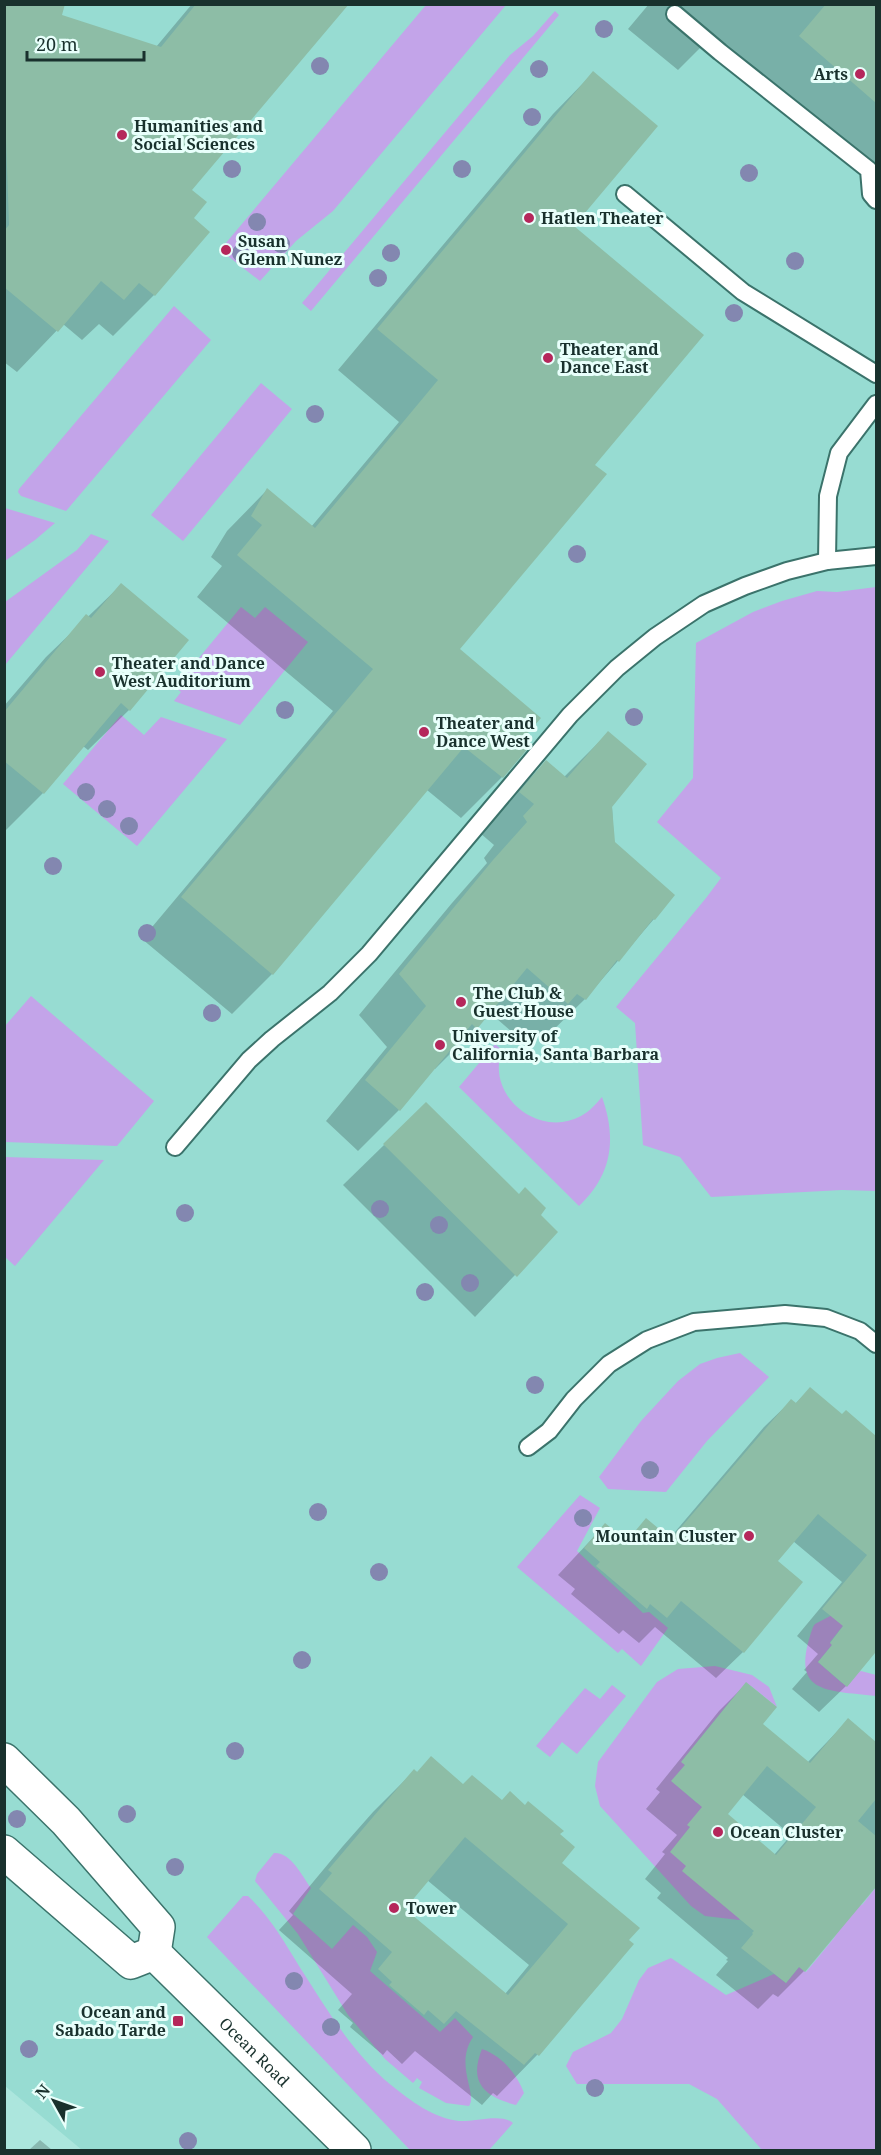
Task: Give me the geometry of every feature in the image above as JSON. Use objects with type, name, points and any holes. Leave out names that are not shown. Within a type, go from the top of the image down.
[{"type":"street","points":[[4,1760],[66,1821],[158,1927],[154,1953],[131,1962],[4,1852]]},
{"type":"street","name":"Ocean Road","points":[[154,1953],[354,2151]]},
{"type":"lane","points":[[675,14],[869,170],[871,194],[876,200]]},
{"type":"lane","points":[[626,194],[743,292],[876,374]]},
{"type":"lane","points":[[827,561],[828,496],[839,453],[876,404]]},
{"type":"lane","points":[[176,1147],[249,1060],[330,993],[369,954],[570,715],[617,668],[655,637],[704,604],[745,586],[788,571],[827,561],[876,556]]},
{"type":"lane","points":[[528,1447],[549,1431],[574,1399],[609,1364],[647,1340],[694,1322],[785,1314],[826,1317],[860,1331],[876,1344]]},
{"type":"shaded area","name":"University of California, Santa Barbara","points":[[5,5],[876,5],[876,2150],[82,2150],[5,2086]]},
{"type":"shaded area","points":[[426,5],[506,5],[333,211],[296,241],[260,281],[220,250]]},
{"type":"shaded area","points":[[555,11],[559,15],[311,311],[302,303],[510,55],[533,36]]},
{"type":"shaded area","points":[[174,306],[211,340],[66,511],[21,496],[19,489]]},
{"type":"shaded area","points":[[261,383],[292,409],[183,541],[151,515]]},
{"type":"shaded area","points":[[5,508],[55,523],[5,561]]},
{"type":"shaded area","points":[[91,534],[109,541],[5,665],[5,602],[77,550]]},
{"type":"shaded area","points":[[876,587],[876,1191],[842,1190],[711,1197],[680,1157],[643,1145],[635,1023],[616,1007],[721,878],[657,822],[693,778],[696,643],[753,612],[782,601],[817,591],[837,592]]},
{"type":"shaded area","points":[[241,607],[255,618],[265,607],[308,642],[240,725],[174,701],[181,692],[175,687]]},
{"type":"shaded area","points":[[121,715],[144,735],[161,717],[227,739],[137,846],[63,784]]},
{"type":"shaded area","points":[[31,996],[154,1101],[117,1146],[5,1142],[5,1026]]},
{"type":"shaded area","points":[[495,1044],[502,1050],[499,1067],[501,1083],[508,1097],[519,1109],[533,1117],[549,1122],[565,1122],[584,1114],[602,1097],[609,1127],[608,1156],[599,1182],[579,1206],[459,1087]]},
{"type":"shaded area","points":[[5,1157],[104,1160],[15,1266],[5,1257]]},
{"type":"shaded area","points":[[740,1353],[769,1377],[707,1441],[666,1492],[608,1489],[599,1477],[641,1421],[678,1381],[700,1364]]},
{"type":"shaded area","points":[[580,1495],[600,1508],[577,1551],[643,1613],[649,1612],[668,1628],[641,1666],[622,1649],[618,1653],[517,1567]]},
{"type":"shaded area","points":[[836,1613],[843,1626],[830,1642],[832,1645],[818,1662],[842,1683],[861,1671],[876,1675],[876,1696],[827,1689],[816,1684],[809,1677],[805,1665],[813,1627]]},
{"type":"shaded area","points":[[715,1666],[752,1675],[769,1687],[777,1707],[751,1686],[732,1699],[682,1761],[685,1765],[672,1781],[697,1803],[709,1802],[688,1825],[771,1884],[739,1920],[705,1916],[691,1906],[600,1806],[595,1786],[598,1762],[657,1682],[678,1669]]},
{"type":"shaded area","points":[[612,1685],[626,1696],[577,1754],[562,1742],[550,1757],[536,1746],[585,1688],[600,1699]]},
{"type":"shaded area","points":[[274,1853],[291,1860],[311,1888],[293,1914],[332,1949],[353,1925],[367,1937],[377,1952],[370,1971],[440,2032],[455,2018],[473,2037],[466,2058],[471,2094],[469,2106],[446,2103],[419,2088],[422,2082],[417,2078],[413,2083],[385,2059],[348,2015],[298,1934],[255,1881],[257,1874]]},
{"type":"shaded area","points":[[876,1887],[876,2150],[762,2150],[717,2099],[689,2084],[577,2084],[566,2066],[573,2052],[611,2033],[622,2019],[639,1980],[648,1968],[671,1958],[726,1995],[774,1974],[786,1983],[799,1967],[806,1972],[834,1938],[855,1900],[862,1905]]},
{"type":"shaded area","points":[[243,1896],[248,1896],[269,1920],[319,1998],[352,2044],[391,2085],[423,2108],[449,2119],[465,2121],[502,2119],[513,2123],[489,2150],[410,2150],[207,1937]]},
{"type":"shaded area","points":[[482,2049],[496,2056],[508,2066],[517,2079],[524,2093],[516,2105],[496,2098],[482,2087],[477,2071]]},
{"type":"building","name":"Humanities and Social Sciences","points":[[4,4],[65,4],[62,15],[161,47],[196,4],[349,4],[192,190],[207,202],[194,218],[210,232],[155,296],[139,283],[124,300],[101,281],[58,332],[4,287],[4,231],[9,225]]},
{"type":"building","name":"Arts","points":[[826,4],[876,4],[876,103],[799,36]]},
{"type":"building","points":[[593,71],[658,126],[574,226],[704,335],[595,465],[607,474],[460,649],[541,718],[522,740],[530,746],[503,778],[464,747],[273,975],[181,897],[373,669],[237,555],[262,525],[251,516],[267,488],[315,528],[438,380],[377,329]]},
{"type":"building","name":"Theater and Dance West Auditorium","points":[[121,583],[189,640],[130,711],[121,703],[44,794],[4,761],[4,712],[86,614],[91,618]]},
{"type":"building","name":"The Club & Guest House","points":[[608,731],[647,764],[612,807],[615,842],[675,895],[619,962],[617,960],[586,1000],[577,994],[568,1004],[527,968],[477,1029],[472,1024],[400,1111],[365,1080],[426,1006],[399,974],[527,822],[523,816],[534,804],[519,792],[546,760],[567,778]]},
{"type":"building","points":[[426,1102],[519,1194],[525,1187],[546,1208],[541,1215],[558,1232],[517,1277],[383,1144]]},
{"type":"building","name":"Mountain Cluster","points":[[810,1387],[842,1414],[846,1410],[876,1436],[876,1654],[847,1687],[818,1662],[832,1645],[830,1643],[843,1626],[822,1609],[867,1555],[818,1514],[778,1561],[803,1582],[744,1653],[681,1601],[667,1618],[650,1604],[647,1609],[596,1566],[600,1562],[584,1548],[605,1523],[627,1541],[646,1518],[671,1539],[791,1399],[796,1403]]},
{"type":"building","name":"Ocean Cluster","points":[[746,1682],[777,1707],[763,1724],[810,1763],[848,1718],[876,1742],[876,1799],[858,1821],[876,1836],[876,1887],[805,1972],[799,1967],[786,1983],[741,1948],[754,1931],[682,1871],[686,1866],[670,1852],[690,1827],[687,1825],[702,1807],[671,1781],[685,1765],[681,1762]],"holes":[[[767,1766],[816,1807],[776,1855],[728,1814]]]},
{"type":"building","name":"Tower","points":[[431,1756],[463,1784],[472,1775],[502,1800],[510,1791],[525,1805],[528,1801],[564,1831],[560,1834],[575,1847],[562,1863],[640,1928],[629,1940],[634,1944],[539,2056],[535,2053],[524,2065],[456,2011],[444,2024],[428,2010],[424,2015],[389,1985],[392,1982],[378,1969],[392,1952],[319,1889],[332,1873],[328,1870],[414,1769],[417,1772]],"holes":[[[465,1837],[568,1924],[508,1995],[405,1909]]]},
{"type":"place","name":"Arts","points":[[860,74]]},
{"type":"place","name":"Humanities and Social Sciences","points":[[122,135]]},
{"type":"place","name":"Hatlen Theater","points":[[529,218]]},
{"type":"place","name":"Susan Glenn Nunez","points":[[226,250]]},
{"type":"place","name":"Theater and Dance East","points":[[548,358]]},
{"type":"place","name":"Theater and Dance West Auditorium","points":[[100,672]]},
{"type":"place","name":"Theater and Dance West","points":[[424,732]]},
{"type":"place","name":"The Club & Guest House","points":[[461,1002]]},
{"type":"place","name":"University of California, Santa Barbara","points":[[440,1045]]},
{"type":"place","name":"Mountain Cluster","points":[[749,1536]]},
{"type":"place","name":"Ocean Cluster","points":[[718,1832]]},
{"type":"place","name":"Tower","points":[[394,1908]]},
{"type":"place","name":"Ocean and Sabado Tarde","points":[[178,2021]]}]
